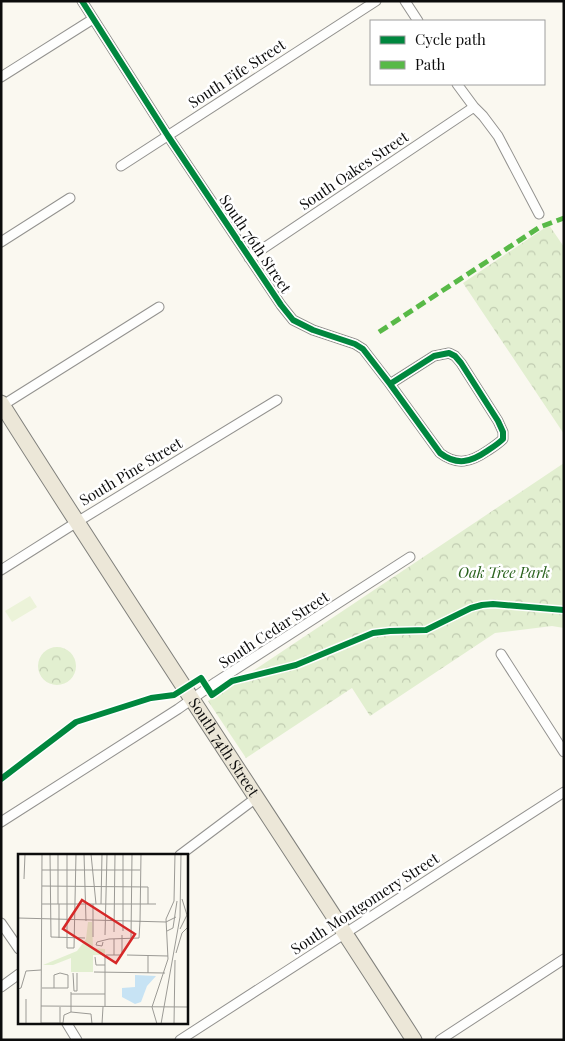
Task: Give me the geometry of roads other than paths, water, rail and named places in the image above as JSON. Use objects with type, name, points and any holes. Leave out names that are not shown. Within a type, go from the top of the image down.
[{"type":"main road","name":"South 74th Street","points":[[2,404],[191,699],[414,1040]]},
{"type":"street","name":"South 76th Street","points":[[82,1],[168,136],[249,258],[293,320],[313,330],[355,344],[363,349],[440,453],[447,459],[463,462],[472,460],[500,442],[504,436],[498,421],[456,356],[449,353],[434,356],[390,384]]},
{"type":"street","points":[[405,1],[417,20]]},
{"type":"street","name":"South Fife Street","points":[[121,166],[372,3]]},
{"type":"street","points":[[1,77],[93,19]]},
{"type":"street","points":[[458,85],[498,136],[539,214]]},
{"type":"street","name":"South Oakes Street","points":[[249,258],[474,107]]},
{"type":"street","points":[[1,242],[70,198]]},
{"type":"street","points":[[2,404],[159,307]]},
{"type":"street","name":"South Pine Street","points":[[1,570],[277,400]]},
{"type":"street","name":"South Cedar Street","points":[[1,822],[410,557]]},
{"type":"street","points":[[501,654],[564,752]]},
{"type":"street","name":"South Montgomery Street","points":[[180,1040],[564,792]]},
{"type":"street","points":[[181,854],[256,798]]},
{"type":"street","points":[[1,923],[18,948]]},
{"type":"street","points":[[440,1040],[564,959]]},
{"type":"street","points":[[1,987],[18,975]]},
{"type":"street","points":[[67,1024],[77,1040]]},
{"type":"park label","name":"Oak Tree Park","points":[[504,573]]}]
